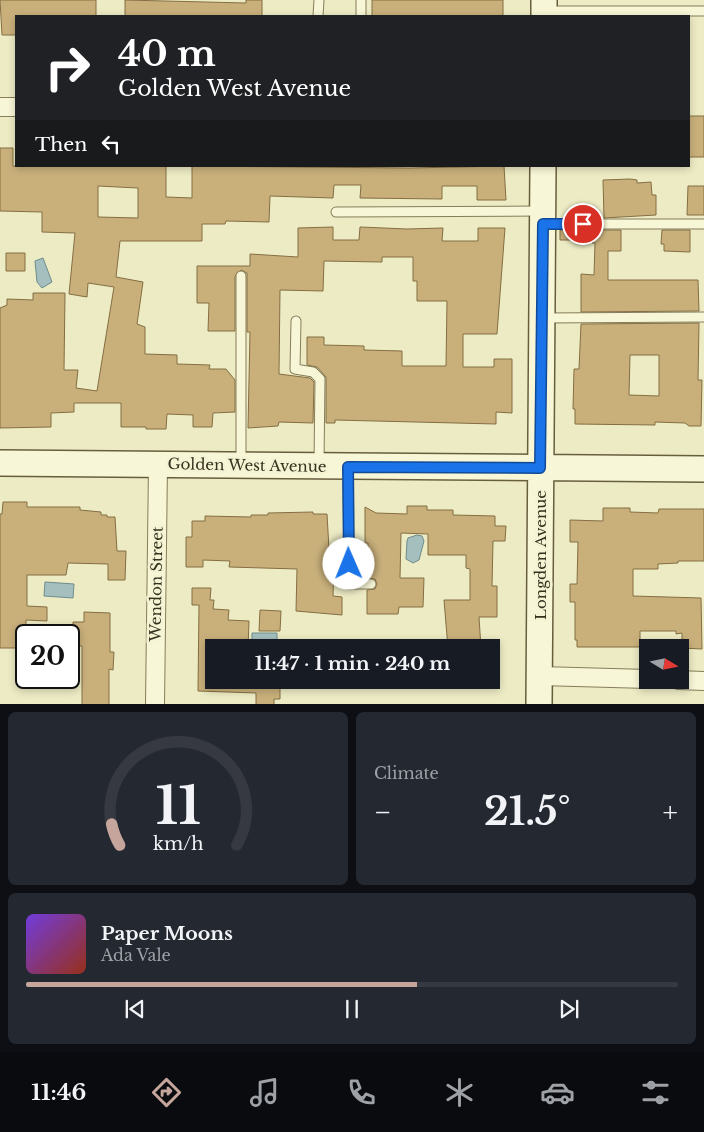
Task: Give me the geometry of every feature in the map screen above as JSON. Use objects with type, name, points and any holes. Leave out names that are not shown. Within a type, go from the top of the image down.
[{"type":"street","points":[[0,107],[15,107]]},
{"type":"street","name":"Longden Avenue","points":[[539,704],[540,318],[543,167]]},
{"type":"street","name":"Golden West Avenue","points":[[0,463],[704,469]]},
{"type":"street","name":"Wendon Street","points":[[155,704],[158,464]]},
{"type":"street","points":[[540,676],[639,679]]},
{"type":"street","points":[[689,680],[704,681]]},
{"type":"lane","points":[[318,15],[319,0]]},
{"type":"lane","points":[[361,0],[361,15]]},
{"type":"lane","points":[[544,9],[704,11]]},
{"type":"lane","points":[[336,212],[543,217],[704,224]]},
{"type":"lane","points":[[241,276],[241,466]]},
{"type":"lane","points":[[540,318],[704,317]]},
{"type":"lane","points":[[296,321],[296,370],[315,374],[320,379],[319,466]]},
{"type":"lane","points":[[348,467],[349,584],[371,584]]},
{"type":"water","points":[[43,258],[52,282],[42,288],[37,282],[35,261]]},
{"type":"water","points":[[417,535],[422,536],[424,541],[419,560],[413,563],[406,559],[407,541],[408,538]]},
{"type":"water","points":[[45,582],[74,584],[73,598],[44,596]]},
{"type":"water","points":[[252,633],[277,633],[277,639],[252,639]]},
{"type":"building","points":[[0,0],[96,0],[96,15],[15,15],[15,35],[2,35]]},
{"type":"building","points":[[125,0],[246,3],[246,0],[262,0],[262,15],[125,15]]},
{"type":"building","points":[[372,0],[503,0],[503,15],[372,15]]},
{"type":"building","points":[[690,116],[704,116],[704,157],[690,157]]},
{"type":"building","points":[[0,148],[13,148],[13,166],[15,167],[166,167],[166,197],[192,198],[192,167],[504,167],[506,200],[477,200],[477,186],[442,186],[442,199],[360,198],[361,185],[334,185],[333,198],[270,196],[269,222],[226,221],[225,224],[202,224],[202,241],[120,241],[116,277],[143,282],[137,324],[145,327],[145,354],[177,355],[177,364],[210,365],[209,369],[226,369],[235,380],[235,412],[213,413],[212,427],[193,427],[193,415],[167,414],[166,429],[121,427],[121,403],[74,403],[74,412],[51,413],[51,427],[0,428],[0,308],[7,305],[7,299],[33,300],[33,293],[65,293],[64,370],[78,370],[76,388],[97,391],[114,287],[88,283],[87,297],[69,294],[75,233],[42,232],[42,212],[0,211]],"holes":[[[98,186],[138,188],[138,218],[98,217]]]},
{"type":"building","points":[[603,180],[637,180],[637,183],[651,182],[652,195],[656,195],[656,215],[604,218]]},
{"type":"building","points":[[688,186],[704,186],[704,215],[687,215]]},
{"type":"building","points":[[333,227],[333,240],[359,240],[360,227],[443,228],[442,241],[478,241],[478,228],[505,228],[497,334],[463,334],[463,367],[494,367],[494,359],[512,359],[512,413],[496,412],[496,424],[335,420],[335,423],[326,423],[326,377],[317,367],[307,365],[307,337],[324,337],[324,345],[364,346],[364,350],[402,351],[402,366],[446,366],[447,301],[417,301],[417,281],[413,281],[413,257],[382,257],[382,262],[324,261],[323,291],[280,290],[279,374],[310,378],[314,382],[313,423],[279,422],[278,426],[248,428],[250,332],[247,332],[247,273],[241,270],[235,276],[235,331],[208,331],[209,303],[197,303],[197,266],[250,266],[250,254],[298,257],[298,228]]},
{"type":"building","points":[[560,230],[621,230],[621,251],[608,251],[608,280],[698,280],[699,311],[581,312],[581,274],[594,275],[595,243],[592,243],[592,240],[560,240]]},
{"type":"building","points":[[662,230],[690,230],[690,252],[664,251],[664,244],[661,244]]},
{"type":"building","points":[[6,253],[25,253],[25,271],[6,271]]},
{"type":"building","points":[[699,323],[698,380],[702,380],[701,426],[689,426],[685,423],[655,422],[655,425],[575,424],[575,409],[573,409],[574,369],[579,369],[581,324]],"holes":[[[630,355],[659,355],[659,396],[629,395]]]},
{"type":"building","points":[[3,502],[27,502],[27,507],[80,507],[80,510],[101,512],[101,515],[115,517],[117,551],[126,551],[125,580],[108,580],[108,564],[68,563],[66,575],[27,575],[27,606],[47,607],[47,621],[26,620],[26,624],[15,624],[15,648],[0,648],[0,514],[2,514]]},
{"type":"building","points":[[407,506],[427,506],[427,510],[453,510],[453,515],[495,516],[495,526],[506,526],[505,541],[493,541],[492,586],[497,586],[497,617],[479,617],[480,639],[447,639],[444,600],[470,600],[470,569],[466,568],[466,555],[428,555],[428,534],[401,533],[400,578],[424,578],[423,607],[399,607],[398,614],[367,614],[367,590],[375,589],[377,584],[375,579],[368,578],[368,543],[365,543],[365,507],[376,513],[407,514]]},
{"type":"building","points":[[603,508],[630,508],[630,512],[658,513],[659,509],[704,509],[704,561],[678,561],[678,563],[658,564],[658,569],[633,569],[633,596],[701,598],[702,649],[689,648],[689,639],[682,639],[682,633],[676,634],[676,631],[640,631],[639,647],[577,647],[577,640],[575,640],[575,602],[570,602],[570,584],[577,584],[578,542],[570,542],[570,520],[603,521]]},
{"type":"building","points":[[313,512],[313,514],[327,514],[329,549],[342,549],[342,566],[334,566],[333,596],[342,597],[342,615],[296,611],[297,569],[229,567],[230,561],[203,560],[203,567],[186,567],[186,537],[192,537],[192,521],[205,521],[205,516],[251,517],[251,515],[268,515],[268,513]]},
{"type":"building","points":[[192,588],[211,588],[210,600],[214,600],[213,609],[229,610],[228,620],[249,621],[248,639],[205,639],[205,689],[280,689],[280,699],[274,699],[274,704],[256,704],[256,693],[198,691],[199,605],[192,605]]},
{"type":"building","points":[[260,610],[281,611],[280,631],[259,631]]},
{"type":"building","points":[[84,612],[110,613],[110,652],[114,652],[113,670],[109,669],[109,704],[82,704],[80,624],[73,624],[73,622],[84,622]]},
{"type":"route","points":[[349,564],[348,467],[540,468],[540,318],[543,224],[583,224]]}]
